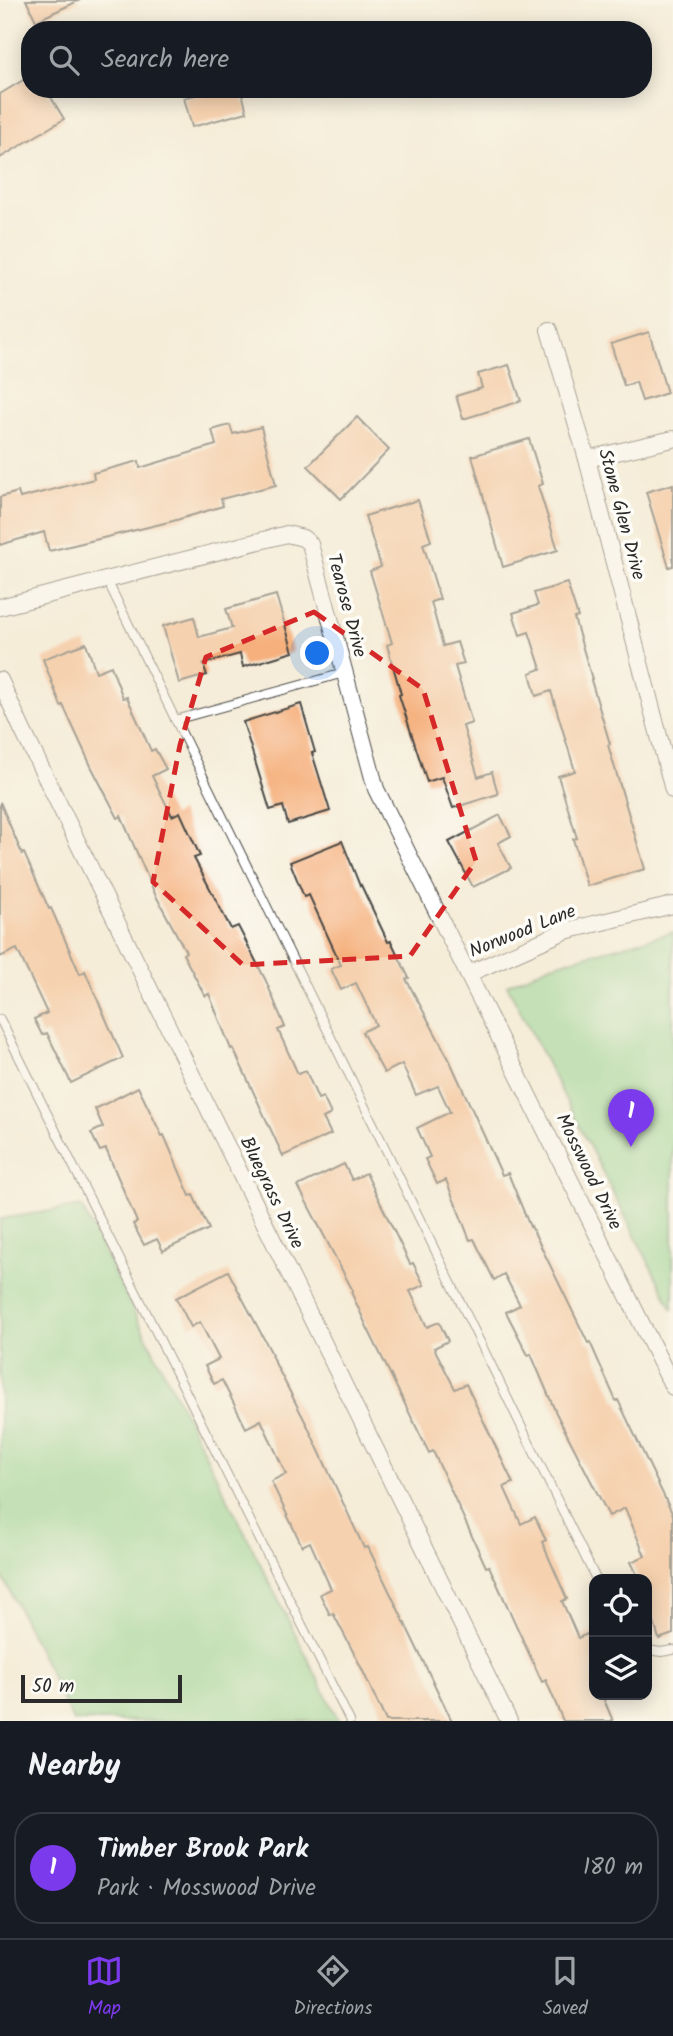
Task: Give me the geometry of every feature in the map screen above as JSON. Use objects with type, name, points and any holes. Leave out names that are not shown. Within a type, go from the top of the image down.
[{"type":"street","name":"Stone Glen Drive","points":[[549,330],[587,459],[673,790]]},
{"type":"street","points":[[587,459],[673,439]]},
{"type":"street","name":"Tearose Drive","points":[[0,607],[287,534],[295,535],[310,544],[376,789],[468,974]]},
{"type":"street","name":"Bluegrass Drive","points":[[0,680],[509,1721]]},
{"type":"street","name":"Norwood Lane","points":[[468,974],[565,931],[673,905]]},
{"type":"street","name":"Mosswood Drive","points":[[468,974],[673,1387]]},
{"type":"lane","points":[[107,580],[594,1574]]},
{"type":"lane","points":[[175,720],[345,673]]},
{"type":"lane","points":[[0,1019],[350,1721]]},
{"type":"lane","points":[[652,1650],[673,1650]]},
{"type":"highlighted area","points":[[314,612],[423,689],[476,861],[410,956],[243,965],[153,882],[180,745],[206,657]]},
{"type":"green space","points":[[673,932],[673,1310],[507,985],[551,965]]},
{"type":"green space","points":[[81,1206],[339,1721],[73,1721],[0,1571],[0,1219]]},
{"type":"building","points":[[26,0],[80,0],[36,21]]},
{"type":"building","points":[[21,81],[21,98],[51,98],[64,119],[0,158],[0,94]]},
{"type":"building","points":[[184,98],[243,98],[247,112],[192,127]]},
{"type":"building","points":[[649,332],[667,393],[642,401],[636,382],[624,386],[611,344]]},
{"type":"building","points":[[509,365],[521,401],[463,419],[456,396],[482,388],[478,374]]},
{"type":"building","points":[[357,417],[389,450],[341,499],[308,466]]},
{"type":"building","points":[[230,425],[233,434],[261,427],[276,485],[221,499],[223,506],[173,521],[49,551],[44,532],[0,545],[0,497],[18,492],[20,498],[94,479],[93,473],[139,461],[140,468],[216,445],[212,430]]},
{"type":"building","points":[[529,439],[543,484],[538,486],[558,550],[503,567],[472,456]]},
{"type":"building","points":[[673,484],[673,566],[669,567],[646,492]]},
{"type":"building","points":[[418,500],[431,541],[423,544],[440,599],[431,602],[443,646],[457,642],[464,664],[455,666],[472,723],[463,726],[478,777],[492,772],[498,794],[453,808],[442,777],[427,782],[399,695],[401,694],[387,645],[392,643],[370,571],[381,567],[365,516]]},
{"type":"building","points":[[567,583],[578,617],[574,618],[610,744],[608,745],[645,869],[587,886],[573,839],[577,838],[558,776],[575,771],[551,691],[536,696],[530,673],[541,669],[529,632],[520,635],[513,613],[538,605],[534,593]]},
{"type":"building","points":[[276,595],[293,652],[243,667],[240,654],[203,664],[207,675],[179,683],[163,626],[194,617],[199,637],[232,628],[226,609]]},
{"type":"building","points":[[86,643],[96,672],[111,666],[123,698],[127,697],[151,751],[155,749],[166,769],[152,776],[172,816],[180,812],[200,856],[194,858],[231,929],[238,926],[266,981],[285,1027],[278,1030],[298,1074],[306,1071],[318,1099],[323,1097],[331,1114],[323,1118],[331,1134],[283,1156],[233,1048],[231,1049],[209,994],[205,996],[183,954],[186,952],[155,894],[121,816],[118,818],[63,705],[61,706],[43,659]]},
{"type":"building","points":[[301,704],[315,752],[312,753],[330,811],[288,824],[283,806],[270,810],[243,722]]},
{"type":"building","points":[[0,802],[80,974],[85,971],[123,1058],[71,1083],[47,1033],[42,1035],[34,1019],[47,1013],[17,949],[0,957]]},
{"type":"building","points":[[500,815],[511,836],[498,843],[511,868],[473,887],[449,842]]},
{"type":"building","points":[[342,841],[360,886],[388,942],[391,941],[409,978],[406,979],[449,1059],[502,1175],[508,1173],[530,1227],[588,1343],[590,1342],[673,1515],[673,1634],[659,1639],[652,1616],[652,1574],[637,1574],[631,1562],[645,1556],[625,1508],[609,1516],[556,1413],[531,1354],[528,1355],[506,1312],[520,1305],[504,1274],[494,1280],[474,1239],[470,1240],[446,1180],[437,1184],[425,1159],[430,1157],[417,1128],[450,1112],[438,1086],[416,1095],[402,1064],[384,1073],[362,1032],[376,1025],[356,983],[341,990],[331,969],[341,965],[309,895],[304,897],[290,862]]},
{"type":"building","points":[[138,1087],[162,1136],[164,1135],[190,1196],[193,1195],[209,1229],[163,1251],[157,1239],[144,1245],[133,1224],[137,1222],[106,1149],[100,1151],[91,1133],[103,1127],[95,1109]]},
{"type":"building","points":[[344,1164],[352,1180],[366,1173],[410,1264],[413,1263],[424,1285],[410,1291],[427,1327],[439,1322],[448,1341],[434,1348],[455,1389],[466,1384],[513,1483],[504,1487],[521,1524],[535,1517],[546,1540],[542,1542],[567,1599],[562,1601],[578,1638],[589,1633],[589,1700],[604,1700],[613,1721],[563,1721],[546,1680],[542,1682],[489,1566],[486,1567],[433,1451],[429,1453],[367,1327],[351,1292],[353,1291],[298,1186]]},
{"type":"building","points":[[228,1271],[272,1354],[364,1548],[368,1547],[452,1721],[386,1721],[333,1613],[330,1615],[320,1594],[331,1589],[310,1542],[302,1546],[271,1481],[286,1474],[261,1420],[246,1428],[222,1380],[214,1384],[205,1366],[219,1359],[200,1322],[191,1327],[176,1298]]},
{"type":"place","name":"Timber Brook Park","points":[[631,1147]]}]
